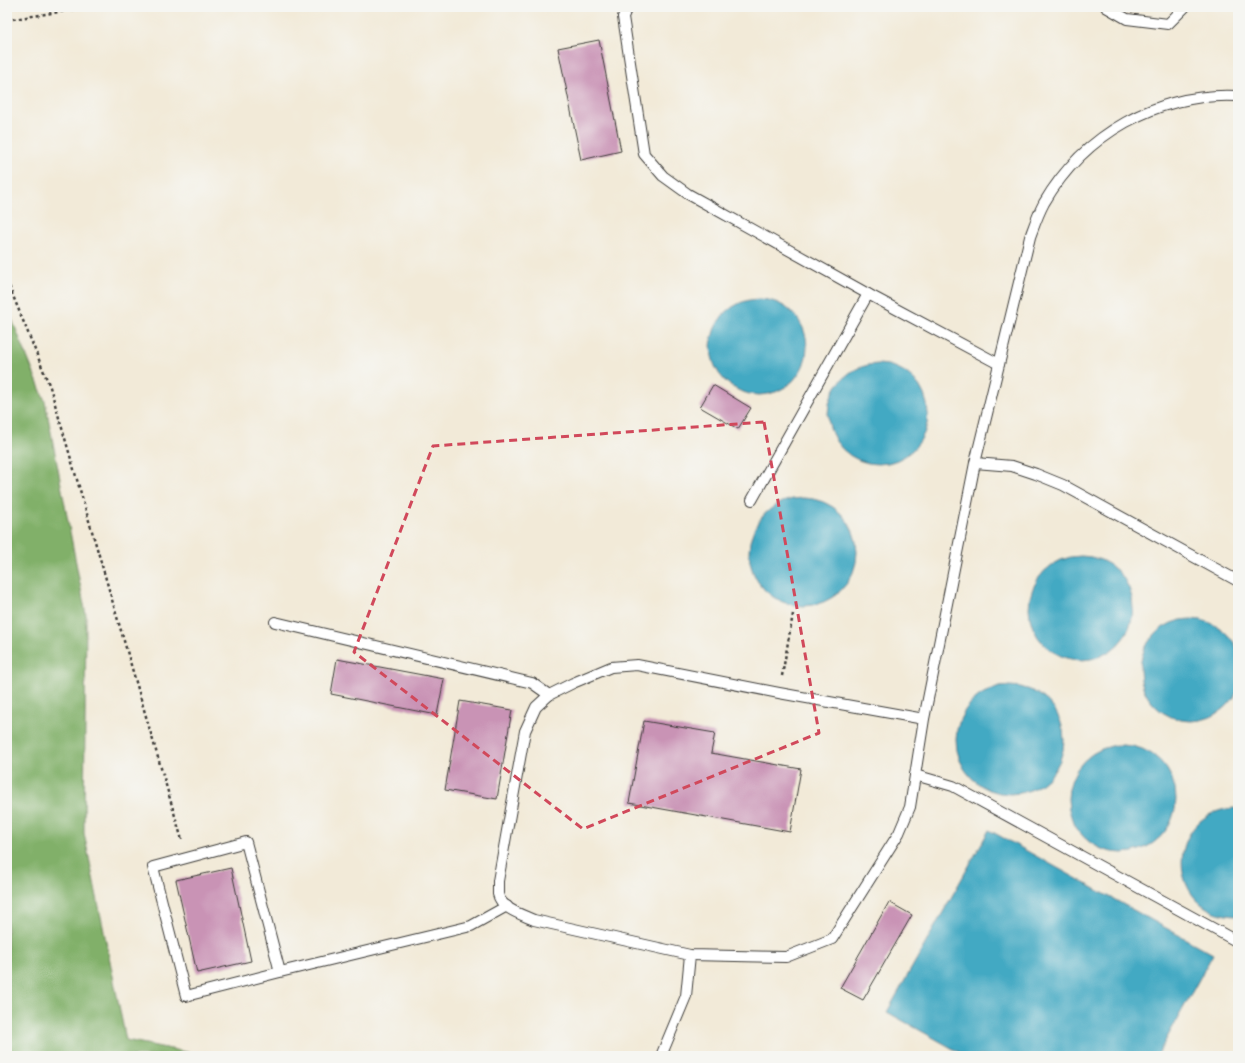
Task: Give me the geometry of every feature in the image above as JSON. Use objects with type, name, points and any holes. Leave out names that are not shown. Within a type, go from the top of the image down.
[{"type":"lane","points":[[627,7],[623,17],[644,154],[663,176],[688,194],[868,294],[999,364]]},
{"type":"lane","points":[[1106,7],[1128,19],[1168,24],[1186,7]]},
{"type":"lane","points":[[924,719],[779,693],[637,665],[610,666],[573,682],[549,695],[536,707],[525,731],[498,881],[498,896],[515,913],[534,920],[690,955],[786,957],[832,939],[899,833],[910,807],[924,719],[975,463],[1030,237],[1043,204],[1065,172],[1092,145],[1133,117],[1168,103],[1196,98],[1238,96]]},
{"type":"lane","points":[[752,500],[868,294]]},
{"type":"lane","points":[[975,463],[1012,466],[1063,485],[1238,581]]},
{"type":"lane","points":[[275,622],[532,684],[549,695]]},
{"type":"lane","points":[[915,775],[953,786],[1238,942]]},
{"type":"lane","points":[[280,972],[246,842],[153,867],[186,996],[471,926],[507,906]]},
{"type":"lane","points":[[661,1056],[686,996],[690,955]]},
{"type":"path","points":[[7,20],[90,7]]},
{"type":"path","points":[[7,281],[50,387],[187,858]]},
{"type":"path","points":[[779,693],[793,614]]},
{"type":"highlighted area","points":[[764,422],[819,733],[583,829],[354,652],[433,446]]},
{"type":"green space","points":[[7,307],[45,401],[86,615],[84,833],[126,1040],[206,1056],[7,1056]]},
{"type":"water","points":[[759,299],[777,302],[793,313],[804,329],[807,347],[804,365],[793,381],[777,392],[759,395],[741,392],[725,381],[714,365],[711,347],[714,329],[725,313],[741,302]]},
{"type":"water","points":[[878,364],[897,367],[914,378],[925,395],[928,414],[925,433],[914,450],[897,461],[878,464],[859,461],[842,450],[831,433],[828,414],[831,395],[842,378],[859,367]]},
{"type":"water","points":[[803,498],[824,502],[841,514],[853,531],[857,552],[853,573],[841,590],[824,602],[803,606],[782,602],[765,590],[753,573],[749,552],[753,531],[765,514],[782,502]]},
{"type":"water","points":[[1081,556],[1101,560],[1110,564],[1118,571],[1125,579],[1129,588],[1133,608],[1129,628],[1125,637],[1118,645],[1110,652],[1101,656],[1081,660],[1061,656],[1052,652],[1044,645],[1037,637],[1033,628],[1029,608],[1033,588],[1037,579],[1044,571],[1052,564],[1061,560]]},
{"type":"water","points":[[1191,619],[1201,620],[1220,627],[1234,641],[1241,660],[1241,680],[1234,699],[1220,713],[1201,720],[1191,721],[1181,720],[1162,713],[1148,699],[1141,680],[1140,670],[1141,660],[1148,641],[1162,627],[1181,620]]},
{"type":"water","points":[[1010,686],[1031,690],[1048,702],[1060,719],[1064,740],[1060,761],[1048,778],[1031,790],[1010,794],[989,790],[972,778],[960,761],[956,740],[960,719],[972,702],[989,690]]},
{"type":"water","points":[[1122,745],[1143,749],[1160,761],[1172,778],[1176,799],[1172,820],[1160,837],[1143,849],[1122,853],[1101,849],[1084,837],[1072,820],[1068,799],[1072,778],[1084,761],[1101,749]]},
{"type":"water","points":[[1238,808],[1238,916],[1213,911],[1196,899],[1186,882],[1182,862],[1186,842],[1196,825],[1214,813]]},
{"type":"water","points":[[989,830],[1213,954],[1157,1056],[966,1056],[887,1012]]},
{"type":"building","points":[[599,40],[621,151],[581,160],[558,48]]},
{"type":"building","points":[[713,385],[751,408],[738,429],[700,407]]},
{"type":"building","points":[[337,659],[444,679],[437,715],[331,694]]},
{"type":"building","points":[[460,701],[512,710],[497,799],[445,790]]},
{"type":"building","points":[[644,721],[715,733],[711,753],[801,769],[790,832],[629,803]]},
{"type":"building","points":[[231,868],[251,961],[197,973],[176,880]]},
{"type":"building","points":[[889,902],[912,915],[863,1000],[840,988]]}]
